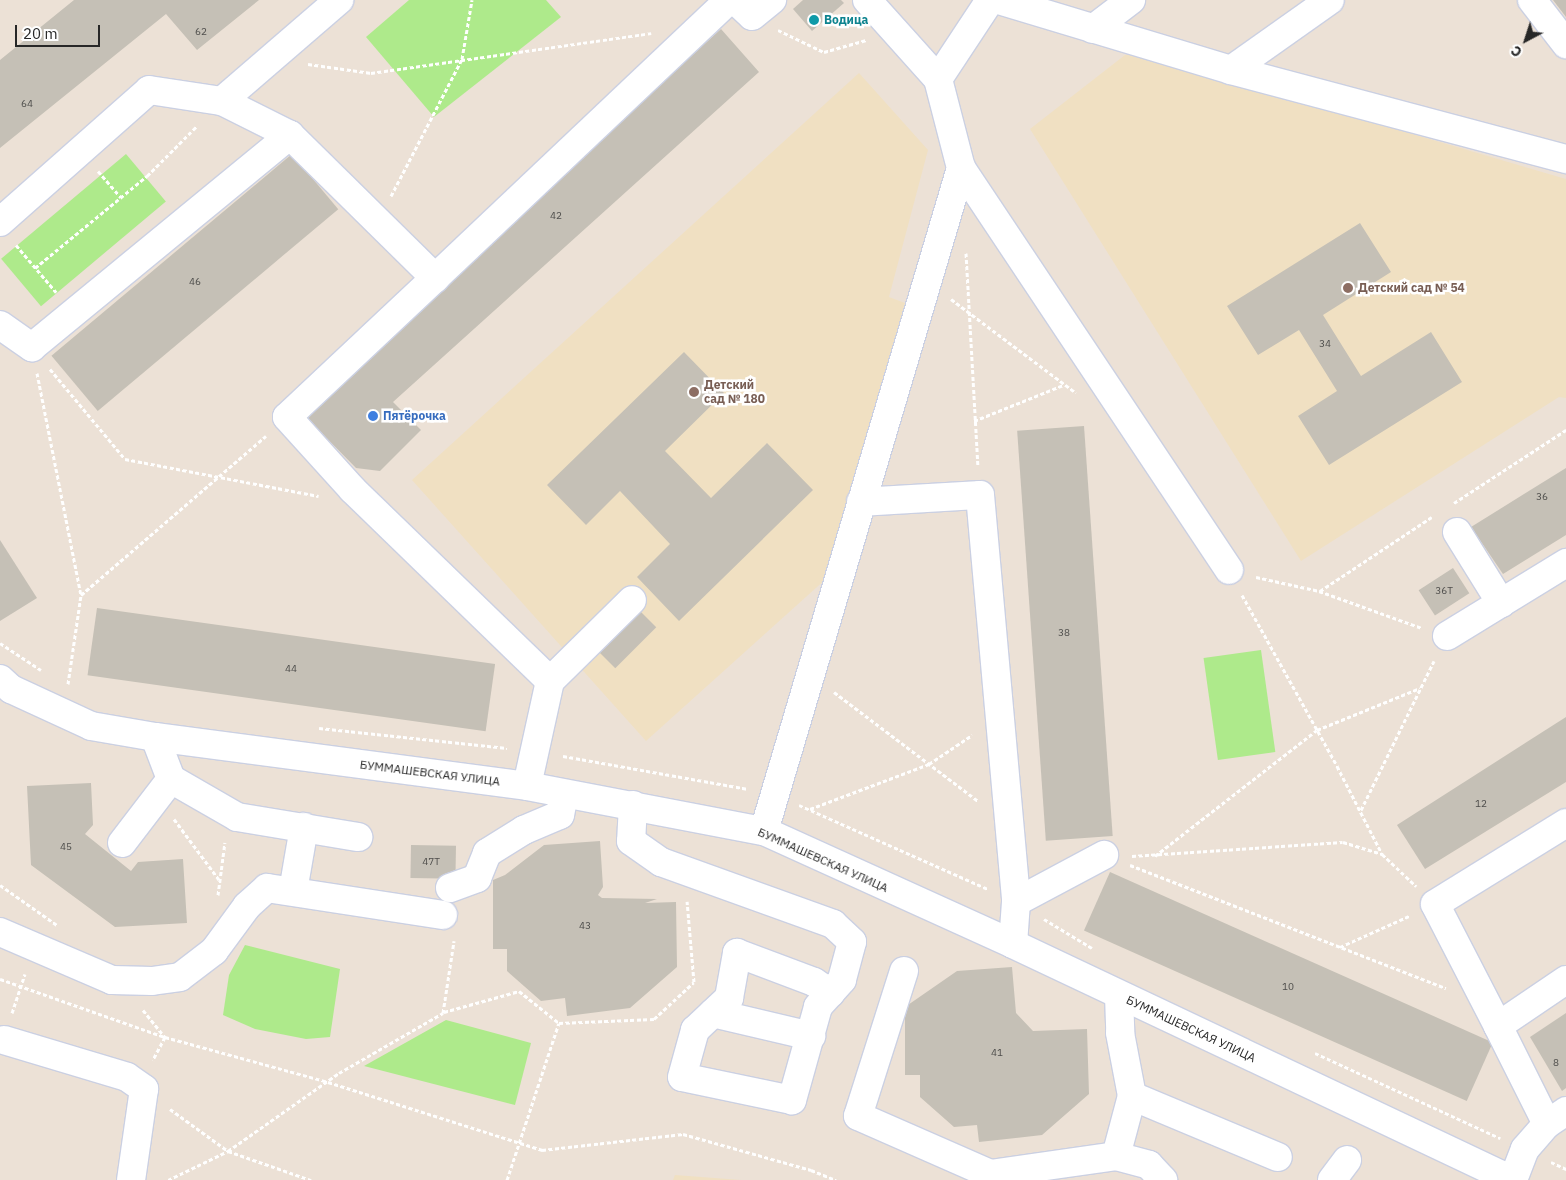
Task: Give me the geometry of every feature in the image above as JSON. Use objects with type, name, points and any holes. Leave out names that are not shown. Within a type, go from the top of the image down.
[{"type":"street","points":[[222,101],[272,60],[339,0]]},
{"type":"street","points":[[550,681],[353,490],[287,417],[729,0]]},
{"type":"street","points":[[867,0],[938,78],[961,168],[1229,570]]},
{"type":"street","points":[[938,78],[990,0]]},
{"type":"street","points":[[999,0],[1231,70],[1559,150]]},
{"type":"street","points":[[1093,29],[1131,0]]},
{"type":"street","points":[[1231,70],[1330,0]]},
{"type":"street","points":[[1532,0],[1566,44]]},
{"type":"street","points":[[6,232],[80,151],[149,90],[222,101],[290,135],[435,278]]},
{"type":"street","points":[[0,325],[32,347],[290,135]]},
{"type":"street","points":[[764,831],[809,673],[961,168]]},
{"type":"street","points":[[861,502],[980,495],[1016,902],[1013,944]]},
{"type":"street","points":[[1457,532],[1501,603]]},
{"type":"street","points":[[1447,636],[1566,563]]},
{"type":"street","points":[[527,786],[550,681],[632,600]]},
{"type":"street","name":"БУММАШЕВСКАЯ УЛИЦА","points":[[0,679],[12,689],[91,726],[155,737],[527,786],[764,831],[1013,944],[1512,1180]]},
{"type":"street","points":[[122,844],[164,788],[155,737]]},
{"type":"street","points":[[164,788],[237,817],[358,837]]},
{"type":"street","points":[[450,888],[477,878],[487,853],[524,830],[560,815],[564,794]]},
{"type":"street","points":[[633,805],[631,841],[661,862],[833,924],[852,942],[842,980],[831,993],[818,1007],[812,1036],[792,1100],[682,1077],[695,1030],[729,998],[737,953],[814,982],[831,993]]},
{"type":"street","points":[[1512,1180],[1525,1149],[1557,1117],[1492,1015],[1435,904],[1566,823]]},
{"type":"street","points":[[293,891],[304,827]]},
{"type":"street","points":[[1016,902],[1104,855]]},
{"type":"street","points":[[0,932],[32,948],[112,980],[152,982],[180,977],[214,951],[247,906],[267,888],[293,891],[448,927]]},
{"type":"street","points":[[904,971],[858,1116],[990,1174],[1116,1156],[1150,1165],[1163,1180]]},
{"type":"street","points":[[1492,1015],[1566,980]]},
{"type":"street","points":[[1116,1156],[1132,1096],[1120,1033],[1119,995]]},
{"type":"street","points":[[713,1013],[812,1036]]},
{"type":"street","points":[[1,1044],[127,1077],[144,1089],[132,1180]]},
{"type":"street","points":[[1132,1096],[1278,1157]]},
{"type":"path","points":[[378,222],[462,59],[472,0]]},
{"type":"path","points":[[753,5],[824,52],[858,44],[890,27]]},
{"type":"path","points":[[272,60],[371,73],[656,32]]},
{"type":"path","points":[[35,268],[147,176],[222,101]]},
{"type":"path","points":[[80,151],[121,198]]},
{"type":"path","points":[[6,232],[74,313]]},
{"type":"path","points":[[966,246],[974,422],[980,495]]},
{"type":"path","points":[[928,280],[970,316],[1078,395]]},
{"type":"path","points":[[32,347],[125,459],[340,500],[353,490]]},
{"type":"path","points":[[32,347],[80,595],[68,687]]},
{"type":"path","points":[[974,422],[1096,370]]},
{"type":"path","points":[[80,595],[221,477],[287,417]]},
{"type":"path","points":[[1229,570],[1319,591],[1447,636],[1361,810]]},
{"type":"path","points":[[1229,570],[1361,810],[1382,854],[1435,904],[1340,947]]},
{"type":"path","points":[[809,673],[1009,824]]},
{"type":"path","points":[[1155,856],[1317,730],[1421,688]]},
{"type":"path","points":[[810,809],[929,764],[1000,717]]},
{"type":"path","points":[[164,788],[220,881]]},
{"type":"path","points":[[217,900],[228,812]]},
{"type":"path","points":[[1104,855],[1155,856],[1343,842],[1382,854]]},
{"type":"path","points":[[1104,855],[1340,947],[1492,1015]]},
{"type":"path","points":[[168,1180],[228,1151],[328,1082],[443,1012],[519,991],[558,1023],[654,1019],[694,982],[687,871]]},
{"type":"path","points":[[1,1044],[32,948],[47,915]]},
{"type":"path","points":[[443,1012],[448,927]]},
{"type":"path","points":[[0,979],[165,1037],[328,1082],[542,1150],[683,1134],[811,1170],[836,1180]]},
{"type":"path","points":[[507,1180],[517,1142],[558,1023]]},
{"type":"path","points":[[165,1037],[145,1077],[144,1089],[228,1151],[311,1180]]},
{"type":"shaded area","name":"Детский сад № 54","points":[[1139,54],[1566,179],[1566,398],[1559,397],[1301,561],[1030,129],[1125,55]]},
{"type":"shaded area","name":"Детский сад № 180","points":[[859,73],[928,150],[889,297],[905,303],[827,578],[646,741],[412,480]]},
{"type":"shaded area","points":[[675,1175],[741,1180],[673,1180]]},
{"type":"green space","points":[[409,0],[546,0],[561,17],[434,117],[366,37]]},
{"type":"green space","points":[[126,154],[166,201],[41,306],[1,259]]},
{"type":"green space","points":[[1261,650],[1275,752],[1218,760],[1204,658]]},
{"type":"green space","points":[[245,945],[340,969],[330,1037],[306,1039],[255,1029],[223,1015],[229,975]]},
{"type":"green space","points":[[446,1020],[531,1043],[515,1105],[364,1066]]},
{"type":"building","points":[[74,0],[259,0],[197,50],[166,14],[0,148],[0,60]]},
{"type":"building","name":"Водица","points":[[803,0],[841,0],[844,3],[812,31],[793,9]]},
{"type":"building","points":[[1553,0],[1566,0],[1566,17]]},
{"type":"building","points":[[721,29],[759,72],[393,402],[421,430],[380,471],[356,468],[300,411]]},
{"type":"building","points":[[292,154],[338,209],[98,411],[51,356]]},
{"type":"building","points":[[1360,223],[1391,272],[1323,315],[1361,376],[1431,332],[1462,382],[1329,465],[1298,416],[1337,391],[1299,330],[1258,355],[1227,306]]},
{"type":"building","points":[[684,352],[724,393],[665,451],[711,498],[767,443],[813,490],[679,621],[637,577],[670,544],[620,491],[586,525],[547,485]]},
{"type":"building","points":[[1084,426],[1113,836],[1046,841],[1017,431]]},
{"type":"building","points":[[1566,468],[1566,535],[1503,574],[1471,527]]},
{"type":"building","points":[[0,540],[37,598],[0,621]]},
{"type":"building","points":[[1453,568],[1469,593],[1435,615],[1419,590]]},
{"type":"building","points":[[97,608],[495,664],[486,731],[88,675]]},
{"type":"building","points":[[640,611],[656,627],[615,668],[599,652]]},
{"type":"building","points":[[1566,717],[1566,782],[1425,869],[1397,825]]},
{"type":"building","points":[[91,783],[93,825],[85,834],[131,871],[138,862],[183,859],[187,923],[115,927],[31,865],[27,786]]},
{"type":"building","points":[[600,841],[603,887],[598,895],[602,898],[657,899],[645,903],[676,902],[677,967],[630,1008],[567,1016],[565,998],[541,1001],[507,971],[507,949],[493,949],[493,880],[505,875],[544,845]]},
{"type":"building","points":[[411,845],[456,846],[455,879],[410,878]]},
{"type":"building","points":[[1110,872],[1493,1042],[1467,1101],[1084,930]]},
{"type":"building","points":[[1012,967],[1016,1013],[1033,1031],[1087,1029],[1089,1094],[1042,1135],[979,1142],[977,1125],[954,1127],[920,1097],[920,1075],[905,1075],[905,1007],[957,971]]},
{"type":"building","points":[[1566,1013],[1566,1088],[1562,1091],[1530,1037]]},
{"type":"place","name":"Водица","points":[[814,20]]},
{"type":"place","name":"Детский сад № 54","points":[[1348,288]]},
{"type":"place","name":"Детский сад № 180","points":[[694,392]]},
{"type":"place","name":"Пятёрочка","points":[[373,416]]}]
